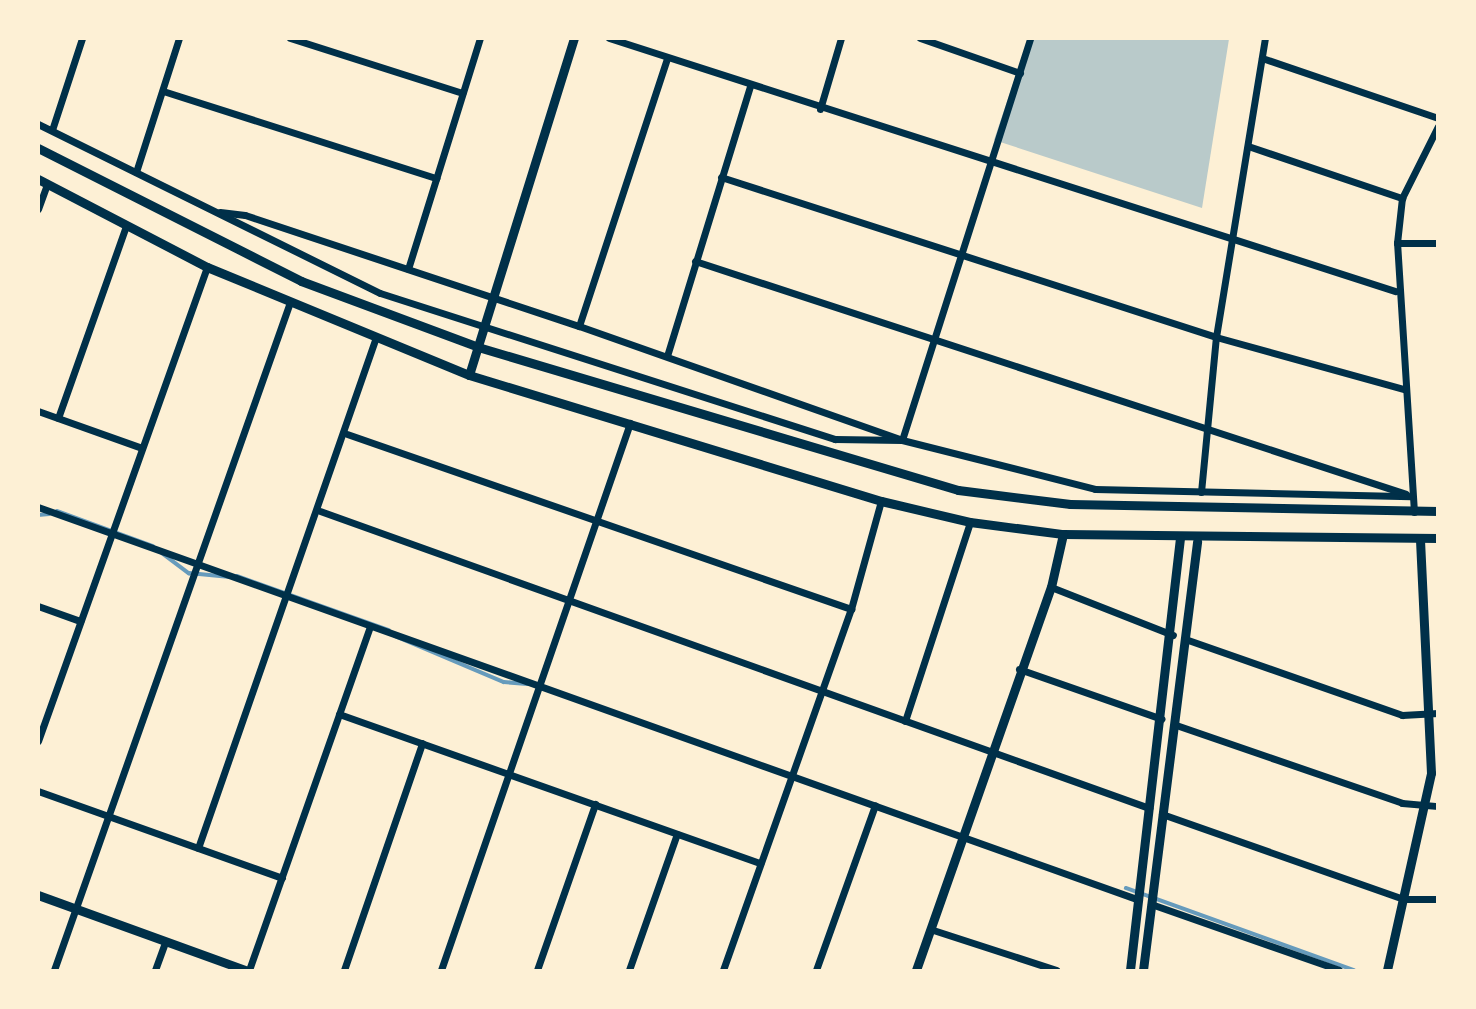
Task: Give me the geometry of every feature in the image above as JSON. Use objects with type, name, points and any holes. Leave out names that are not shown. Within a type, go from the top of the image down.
[{"type":"street","points":[[52,130],[82,38]]},
{"type":"street","points":[[136,172],[179,38]]},
{"type":"street","points":[[290,38],[462,93]]},
{"type":"street","points":[[408,269],[480,38]]},
{"type":"street","points":[[469,375],[574,38]]},
{"type":"street","points":[[609,38],[820,109],[1395,291]]},
{"type":"street","points":[[820,109],[841,38]]},
{"type":"street","points":[[920,38],[1020,73]]},
{"type":"street","points":[[902,440],[965,253],[1030,38]]},
{"type":"street","points":[[1200,492],[1203,428],[1216,337],[1265,38]]},
{"type":"street","points":[[1262,58],[1437,118]]},
{"type":"street","points":[[579,326],[667,59]]},
{"type":"street","points":[[667,356],[750,86]]},
{"type":"street","points":[[163,91],[436,178]]},
{"type":"street","points":[[38,124],[380,293],[835,439],[902,440]]},
{"type":"street","points":[[1414,512],[1395,291],[1397,243],[1402,198],[1437,126]]},
{"type":"street","points":[[1428,144],[1437,144]]},
{"type":"street","points":[[1248,146],[1402,198]]},
{"type":"street","points":[[38,148],[301,281],[478,347],[958,490],[1070,504],[1437,511]]},
{"type":"street","points":[[721,177],[965,253],[1216,337],[1404,389]]},
{"type":"street","points":[[38,209],[43,182],[207,267],[289,305],[469,375],[881,501],[970,522],[1063,534],[1180,538],[1197,541],[1437,538]]},
{"type":"street","points":[[216,212],[245,215],[408,269],[492,300],[667,356],[902,440],[1095,489],[1411,496]]},
{"type":"street","points":[[58,418],[126,226]]},
{"type":"street","points":[[1397,243],[1437,243]]},
{"type":"street","points":[[695,261],[1411,496]]},
{"type":"street","points":[[38,741],[207,267]]},
{"type":"street","points":[[54,971],[201,565],[289,305]]},
{"type":"street","points":[[198,848],[320,512],[375,340]]},
{"type":"street","points":[[38,411],[142,448]]},
{"type":"street","points":[[441,971],[600,521],[630,423]]},
{"type":"street","points":[[346,434],[851,609]]},
{"type":"street","points":[[723,971],[851,609],[881,501]]},
{"type":"street","points":[[38,507],[1339,971]]},
{"type":"street","points":[[320,512],[905,721],[990,756],[1149,808],[1403,899],[1437,899]]},
{"type":"street","points":[[905,721],[970,522]]},
{"type":"street","points":[[916,971],[1051,587],[1063,534]]},
{"type":"street","points":[[1130,971],[1173,635],[1180,538]]},
{"type":"street","points":[[1387,971],[1432,773],[1434,713],[1420,539]]},
{"type":"street","points":[[1143,971],[1162,814],[1188,640],[1197,541]]},
{"type":"street","points":[[1051,587],[1173,635],[1402,715],[1434,713]]},
{"type":"street","points":[[38,606],[80,621]]},
{"type":"street","points":[[38,895],[247,971],[370,627]]},
{"type":"street","points":[[1020,669],[1176,725],[1424,806],[1437,806]]},
{"type":"street","points":[[339,713],[760,863]]},
{"type":"street","points":[[344,971],[422,743]]},
{"type":"street","points":[[38,791],[282,878]]},
{"type":"street","points":[[537,971],[595,804]]},
{"type":"street","points":[[817,971],[875,806]]},
{"type":"street","points":[[629,971],[677,834]]},
{"type":"street","points":[[930,929],[1056,971]]},
{"type":"street","points":[[155,971],[165,942]]},
{"type":"shaded area","points":[[1028,39],[1229,39],[1202,208],[994,140]]},
{"type":"waterway","points":[[57,511],[153,546]]},
{"type":"waterway","points":[[38,515],[49,514]]},
{"type":"waterway","points":[[162,553],[189,573],[230,577]]},
{"type":"waterway","points":[[237,576],[389,630]]},
{"type":"waterway","points":[[395,636],[504,682],[527,684]]},
{"type":"waterway","points":[[1126,888],[1354,970]]}]
